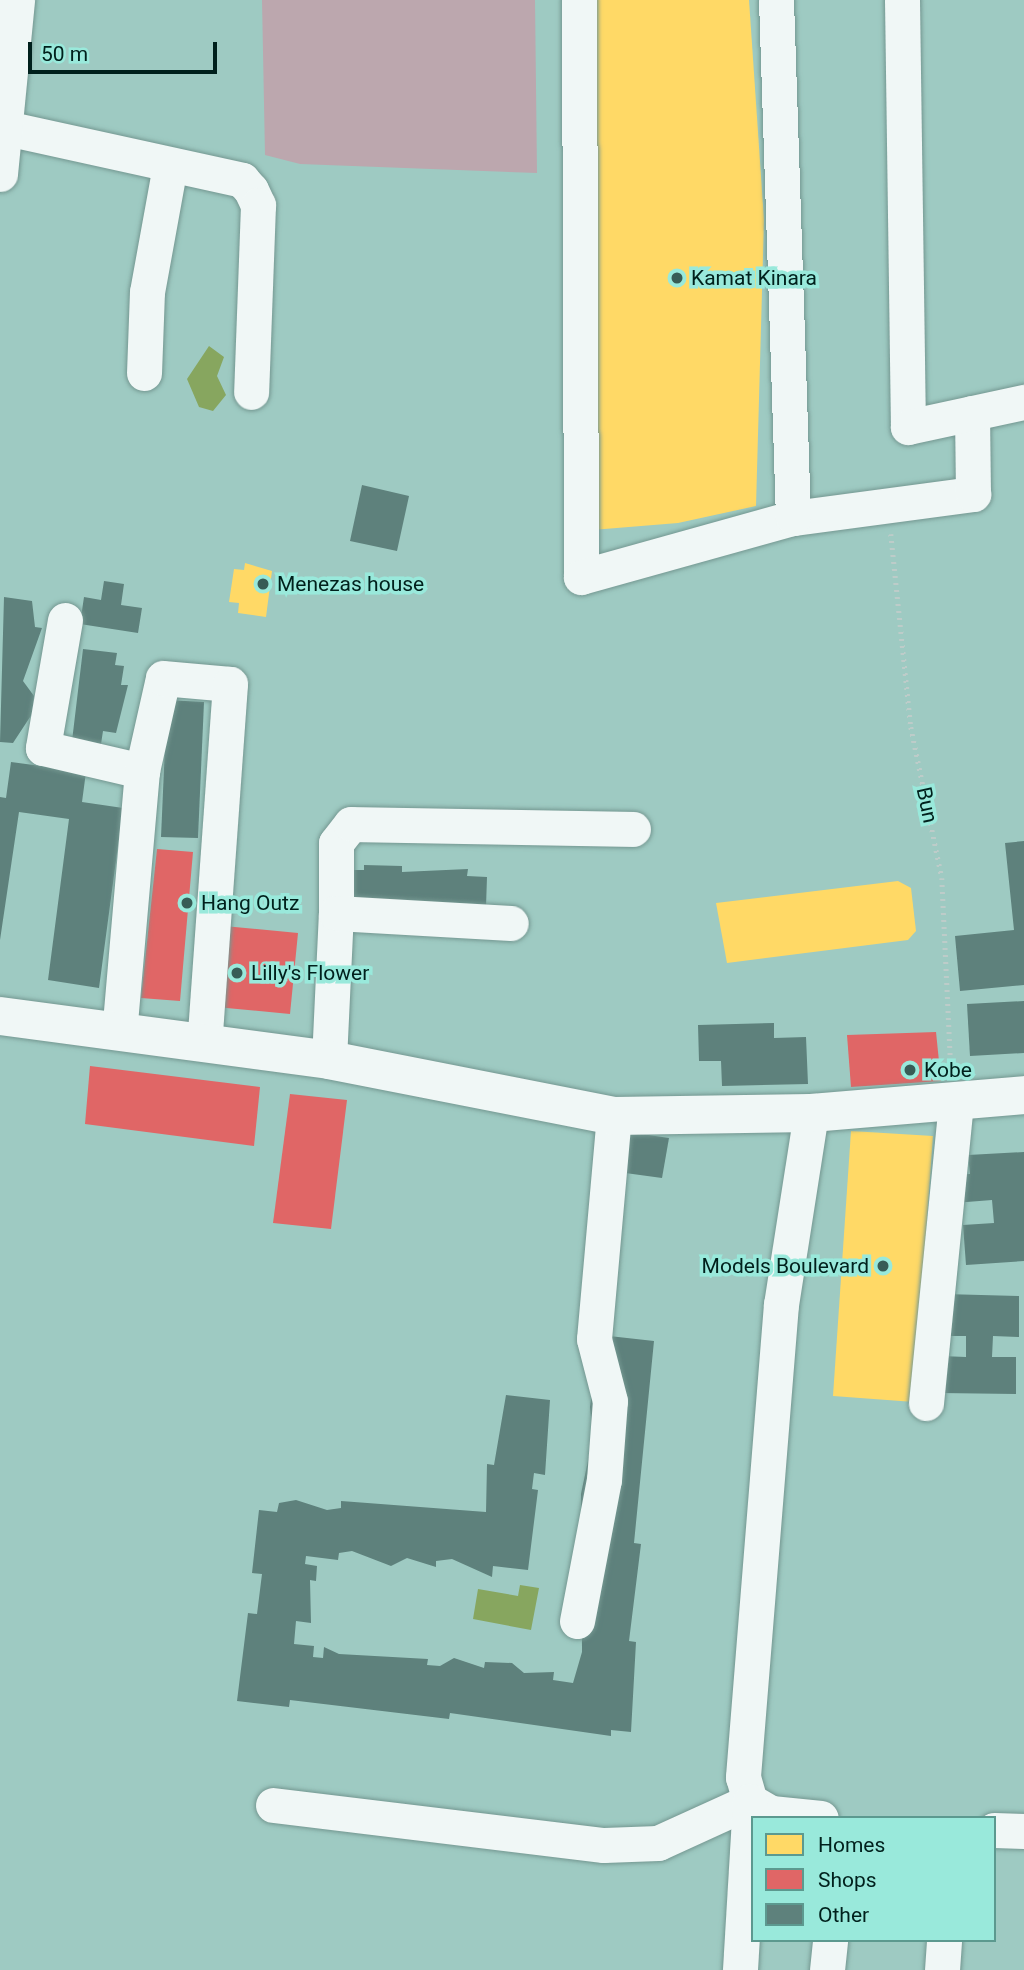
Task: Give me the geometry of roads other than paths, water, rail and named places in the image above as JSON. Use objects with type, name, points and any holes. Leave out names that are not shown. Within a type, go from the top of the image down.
[{"type":"main road","points":[[0,1016],[329,1060],[614,1116],[811,1113],[1024,1095]]},
{"type":"street","points":[[0,174],[17,0]]},
{"type":"street","points":[[579,0],[581,576],[793,518],[888,509],[973,494],[972,413]]},
{"type":"street","points":[[776,0],[793,518]]},
{"type":"street","points":[[902,0],[908,427],[1024,402]]},
{"type":"street","points":[[6,128],[242,180],[258,205],[251,392]]},
{"type":"street","points":[[144,373],[147,292],[170,164]]},
{"type":"street","points":[[65,620],[43,748],[142,771]]},
{"type":"street","points":[[119,1032],[142,771],[163,678],[230,684],[204,1043]]},
{"type":"street","points":[[329,1060],[336,913],[336,844],[351,824],[633,829]]},
{"type":"street","points":[[336,913],[511,923]]},
{"type":"street","points":[[926,1403],[956,1101]]},
{"type":"street","points":[[740,1970],[750,1801],[743,1777],[780,1304],[811,1113]]},
{"type":"street","points":[[577,1622],[605,1467],[610,1402],[594,1339],[614,1116]]},
{"type":"street","points":[[273,1805],[604,1845],[658,1843],[750,1801]]},
{"type":"street","points":[[750,1801],[771,1814],[796,1816]]},
{"type":"street","points":[[996,1830],[1024,1831]]},
{"type":"street","points":[[827,1970],[830,1942]]},
{"type":"street","points":[[942,1970],[944,1942]]},
{"type":"place","name":"Kamat Kinara","points":[[677,278]]},
{"type":"place","name":"Menezas house","points":[[263,584]]},
{"type":"place","name":"Hang Outz","points":[[187,903]]},
{"type":"place","name":"Lilly's Flower","points":[[237,973]]},
{"type":"place","name":"Kobe","points":[[910,1070]]},
{"type":"place","name":"Models Boulevard","points":[[883,1266]]}]
